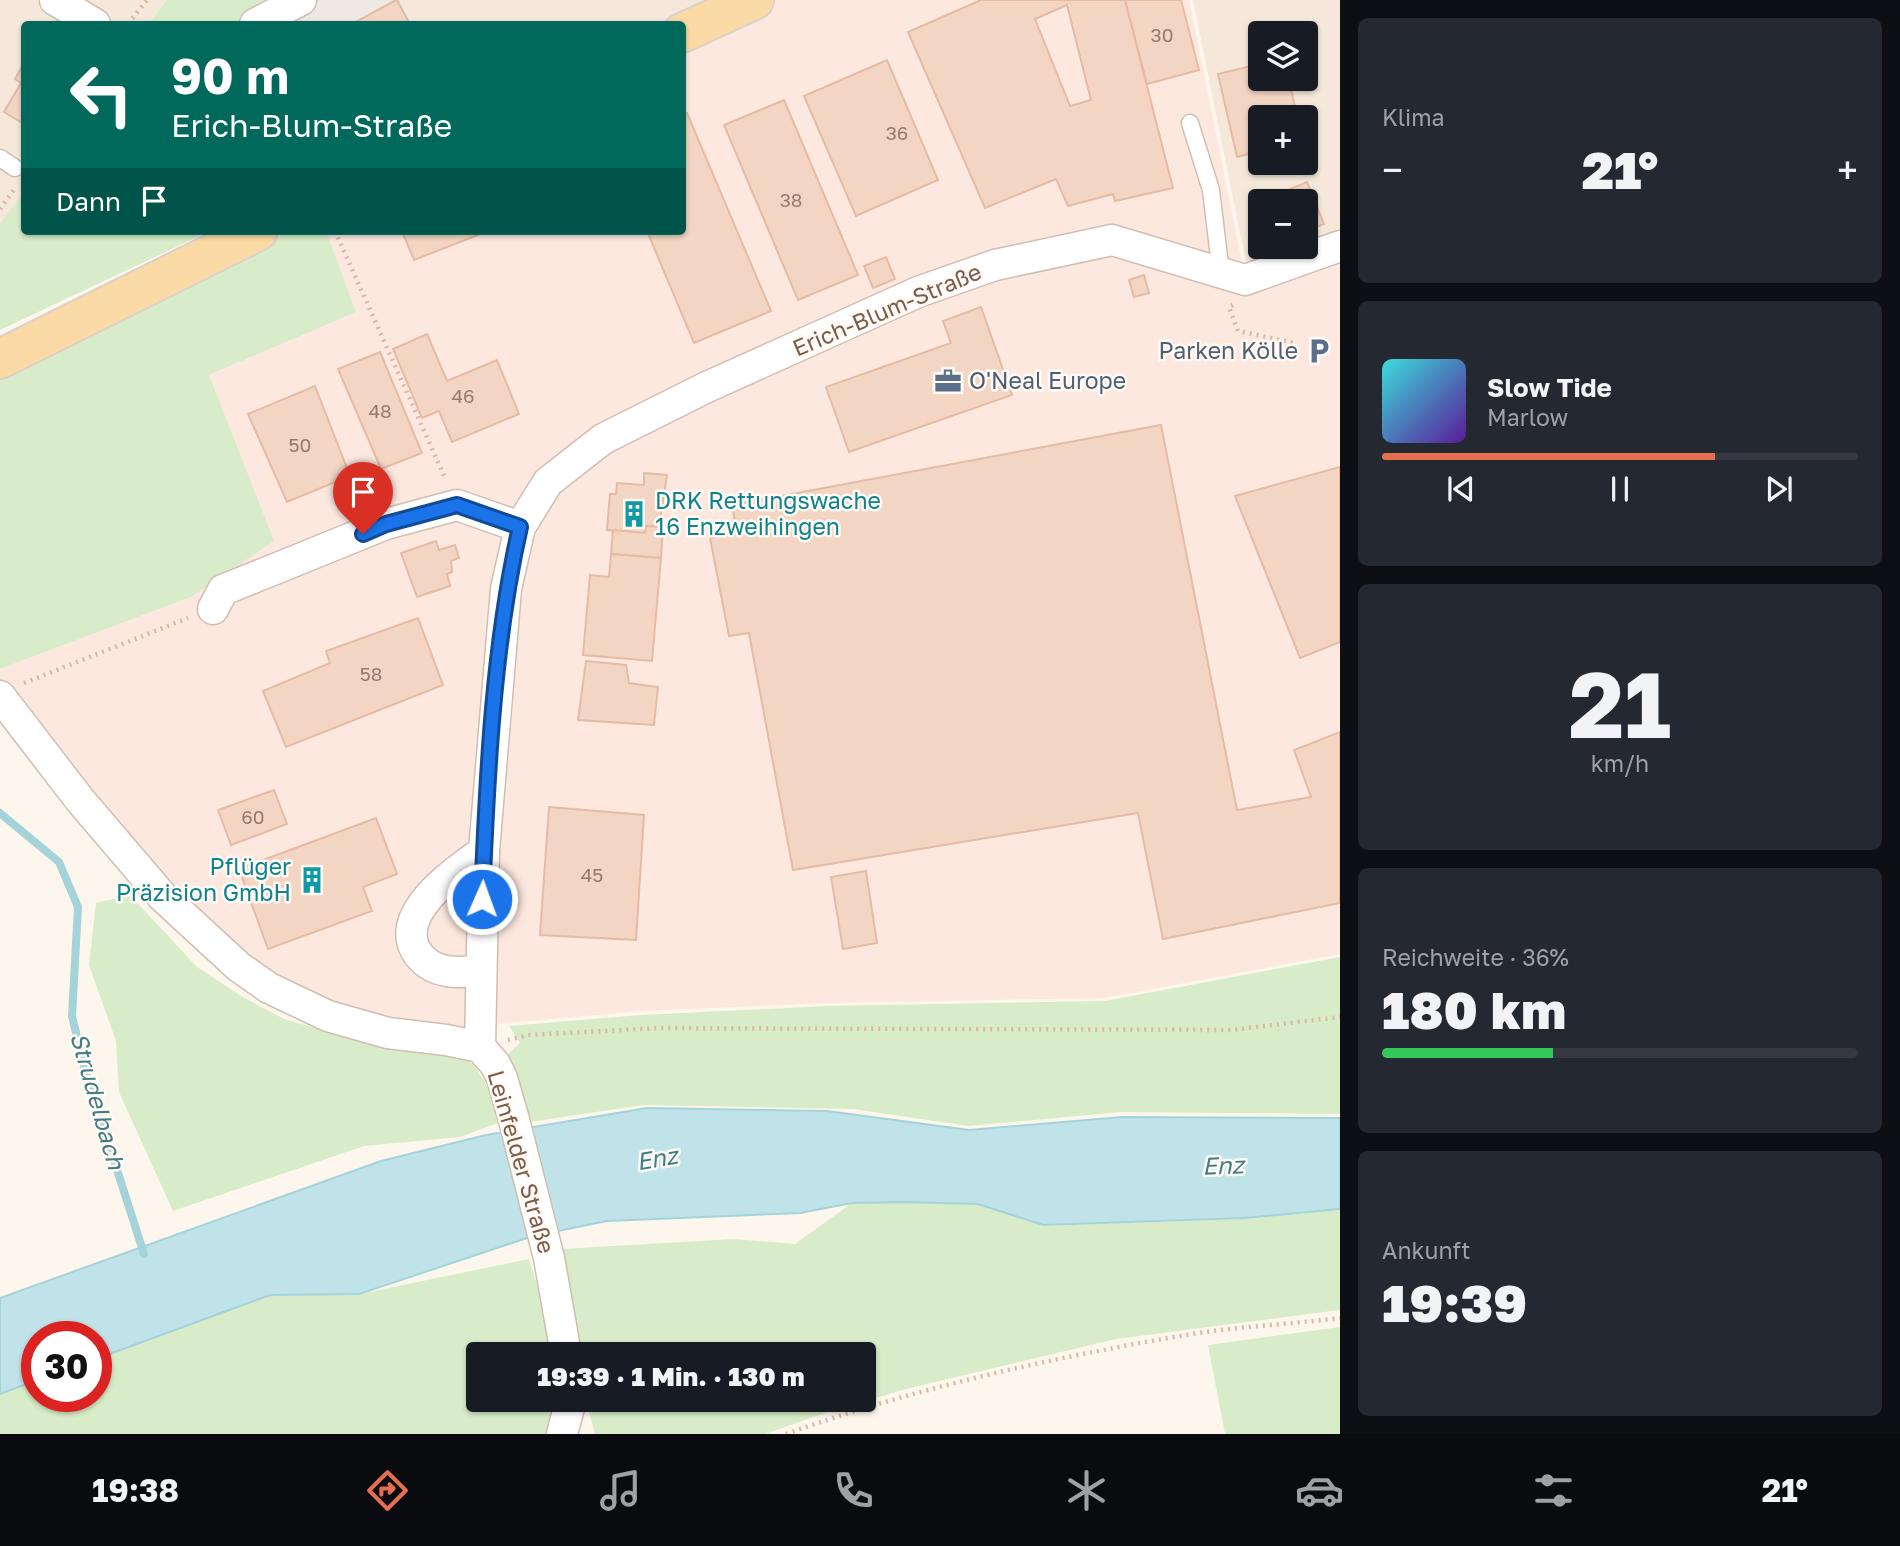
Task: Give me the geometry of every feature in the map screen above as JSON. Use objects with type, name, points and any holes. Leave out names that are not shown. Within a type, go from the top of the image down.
[{"type":"main road","points":[[686,31],[754,0]]},
{"type":"main road","points":[[0,359],[250,235]]},
{"type":"street","points":[[55,0],[90,21]]},
{"type":"street","points":[[261,21],[301,0]]},
{"type":"street","name":"Erich-Blum-Straße","points":[[480,1047],[484,851],[506,589],[520,527],[548,482],[603,439],[707,387],[918,292],[995,265],[1112,240],[1245,280],[1340,246]]},
{"type":"street","points":[[213,609],[223,590],[386,524],[457,505],[520,527]]},
{"type":"street","name":"Leinfelder Straße","points":[[6,692],[80,800],[162,896],[239,967],[269,988],[327,1016],[388,1033],[480,1047],[495,1064],[502,1078],[514,1120],[549,1258],[564,1342]]},
{"type":"street","points":[[480,972],[449,971],[432,967],[420,957],[413,945],[413,923],[435,889],[484,851]]},
{"type":"street","points":[[562,1434],[568,1412]]},
{"type":"lane","points":[[1190,122],[1211,190],[1221,274]]},
{"type":"lane","points":[[0,158],[17,176]]},
{"type":"path","points":[[130,21],[147,0]]},
{"type":"path","points":[[0,209],[17,176]]},
{"type":"path","points":[[337,235],[457,505]]},
{"type":"path","points":[[1228,307],[1238,331],[1296,343]]},
{"type":"path","points":[[6,692],[213,609]]},
{"type":"path","points":[[480,1047],[528,1035],[660,1028],[1231,1030],[1340,1017]]},
{"type":"path","points":[[786,1434],[909,1395],[1127,1346],[1202,1333],[1340,1318]]},
{"type":"shaded area","points":[[0,0],[167,0],[150,21],[21,21],[21,195],[0,224]]},
{"type":"shaded area","points":[[313,0],[401,0],[414,21],[274,21]]},
{"type":"shaded area","points":[[401,0],[731,0],[684,21],[414,21]]},
{"type":"shaded area","points":[[771,0],[1189,0],[1247,287],[1340,254],[1340,954],[1105,998],[829,1003],[642,1011],[505,1023],[450,1031],[360,1019],[241,964],[0,689],[0,669],[191,597],[209,375],[356,312],[327,235],[686,235],[686,41]]},
{"type":"shaded area","points":[[1193,0],[1340,0],[1340,236],[1318,244],[1318,189],[1248,189],[1248,259],[1273,259],[1247,268]]},
{"type":"green space","points":[[167,0],[313,0],[274,21],[150,21]]},
{"type":"green space","points":[[21,195],[21,235],[202,235],[0,330],[0,224]]},
{"type":"green space","points":[[281,235],[327,235],[356,312],[209,375],[274,541],[191,597],[0,669],[0,377]]},
{"type":"green space","points":[[130,895],[197,967],[241,996],[284,1019],[386,1048],[457,1055],[474,1065],[490,1090],[498,1123],[460,1137],[364,1146],[173,1211],[119,1092],[116,1041],[89,965],[96,903]]},
{"type":"green space","points":[[1340,957],[1340,1114],[1121,1112],[969,1126],[853,1109],[643,1105],[530,1122],[503,1059],[520,1043],[509,1026],[641,1015],[829,1006],[1105,1001]]},
{"type":"green space","points":[[852,1203],[978,1204],[1043,1226],[1245,1219],[1340,1210],[1340,1310],[1116,1339],[876,1398],[876,1342],[576,1342],[573,1307],[562,1249],[734,1239],[795,1244]]},
{"type":"green space","points":[[529,1259],[545,1311],[550,1342],[466,1342],[466,1412],[552,1412],[549,1434],[0,1434],[0,1394],[21,1386],[21,1412],[112,1412],[112,1353],[270,1295],[359,1294]]},
{"type":"green space","points":[[1340,1327],[1340,1434],[1225,1434],[1208,1345]]},
{"type":"green space","points":[[589,1412],[828,1412],[765,1434],[595,1434]]},
{"type":"water","name":"Enz","points":[[647,1108],[827,1111],[969,1130],[1122,1117],[1340,1118],[1340,1209],[1245,1218],[1043,1225],[978,1204],[905,1202],[852,1203],[800,1213],[607,1221],[533,1236],[359,1294],[270,1295],[112,1353],[112,1321],[21,1321],[21,1386],[0,1394],[0,1298],[381,1161],[486,1135]]},
{"type":"building","points":[[396,0],[408,21],[358,21]]},
{"type":"building","points":[[981,0],[1125,0],[1173,188],[1115,201],[1113,194],[1068,206],[1056,179],[985,208],[908,32]],"holes":[[[1067,5],[1091,100],[1070,106],[1035,19]]]},
{"type":"building","points":[[1125,0],[1181,0],[1199,70],[1147,84]]},
{"type":"building","points":[[887,60],[938,180],[856,216],[804,96]]},
{"type":"building","points":[[1248,67],[1248,91],[1292,91],[1294,105],[1248,105],[1248,154],[1237,157],[1218,74]]},
{"type":"building","points":[[21,68],[21,83],[15,79]]},
{"type":"building","points":[[21,83],[21,122],[4,112]]},
{"type":"building","points":[[784,100],[858,275],[798,300],[724,125]]},
{"type":"building","points":[[686,114],[771,311],[694,343],[649,235],[686,235]]},
{"type":"building","points":[[1307,182],[1310,189],[1290,189]]},
{"type":"building","points":[[1318,209],[1324,224],[1318,226]]},
{"type":"building","points":[[404,235],[478,235],[414,260]]},
{"type":"building","points":[[886,257],[895,279],[873,288],[864,266]]},
{"type":"building","points":[[1144,275],[1149,293],[1134,297],[1129,280]]},
{"type":"building","points":[[981,307],[1012,395],[849,452],[826,387],[951,343],[943,321]]},
{"type":"building","points":[[427,334],[447,381],[497,360],[519,414],[452,442],[439,411],[422,418],[393,349]]},
{"type":"building","points":[[380,352],[422,453],[381,469],[338,369]]},
{"type":"building","points":[[315,386],[350,476],[287,502],[248,414]]},
{"type":"building","points":[[1161,425],[1237,810],[1311,797],[1294,750],[1340,732],[1340,903],[1163,939],[1138,813],[793,870],[749,633],[729,636],[710,538],[737,532],[732,505]]},
{"type":"building","points":[[1340,467],[1340,642],[1300,658],[1235,496]]},
{"type":"building","name":"DRK Rettungswache 16 Enzweihingen","points":[[644,473],[667,475],[659,527],[646,526],[645,533],[607,530],[610,494],[616,494],[617,483],[644,485]]},
{"type":"building","points":[[646,526],[663,527],[661,558],[611,554],[613,530],[645,533]]},
{"type":"building","points":[[436,541],[439,550],[455,545],[459,558],[451,561],[452,572],[447,574],[450,586],[417,597],[401,553]]},
{"type":"building","points":[[611,554],[661,558],[652,661],[583,655],[590,575],[609,577]]},
{"type":"building","points":[[418,618],[443,685],[286,747],[263,691],[330,663],[326,651]]},
{"type":"building","points":[[586,661],[626,665],[629,683],[658,687],[654,725],[578,720]]},
{"type":"building","points":[[274,790],[287,824],[231,845],[218,810]]},
{"type":"building","points":[[549,807],[644,815],[636,940],[540,935]]},
{"type":"building","name":"Pflüger Präzision GmbH","points":[[376,818],[397,874],[363,887],[372,911],[268,949],[239,869]]},
{"type":"building","points":[[866,871],[877,943],[843,949],[831,877]]},
{"type":"waterway","name":"Strudelbach","points":[[0,813],[59,862],[78,907],[72,1016],[85,1070],[144,1254]]},
{"type":"place","name":"Parken Kölle","points":[[1319,351]]},
{"type":"place","name":"O'Neal Europe","points":[[948,381]]},
{"type":"place","name":"DRK Rettungswache 16 Enzweihingen","points":[[634,514]]},
{"type":"place","name":"Pflüger Präzision GmbH","points":[[312,880]]},
{"type":"route","points":[[363,534],[386,524],[457,505],[520,527],[506,589],[491,748],[482,899]]}]
